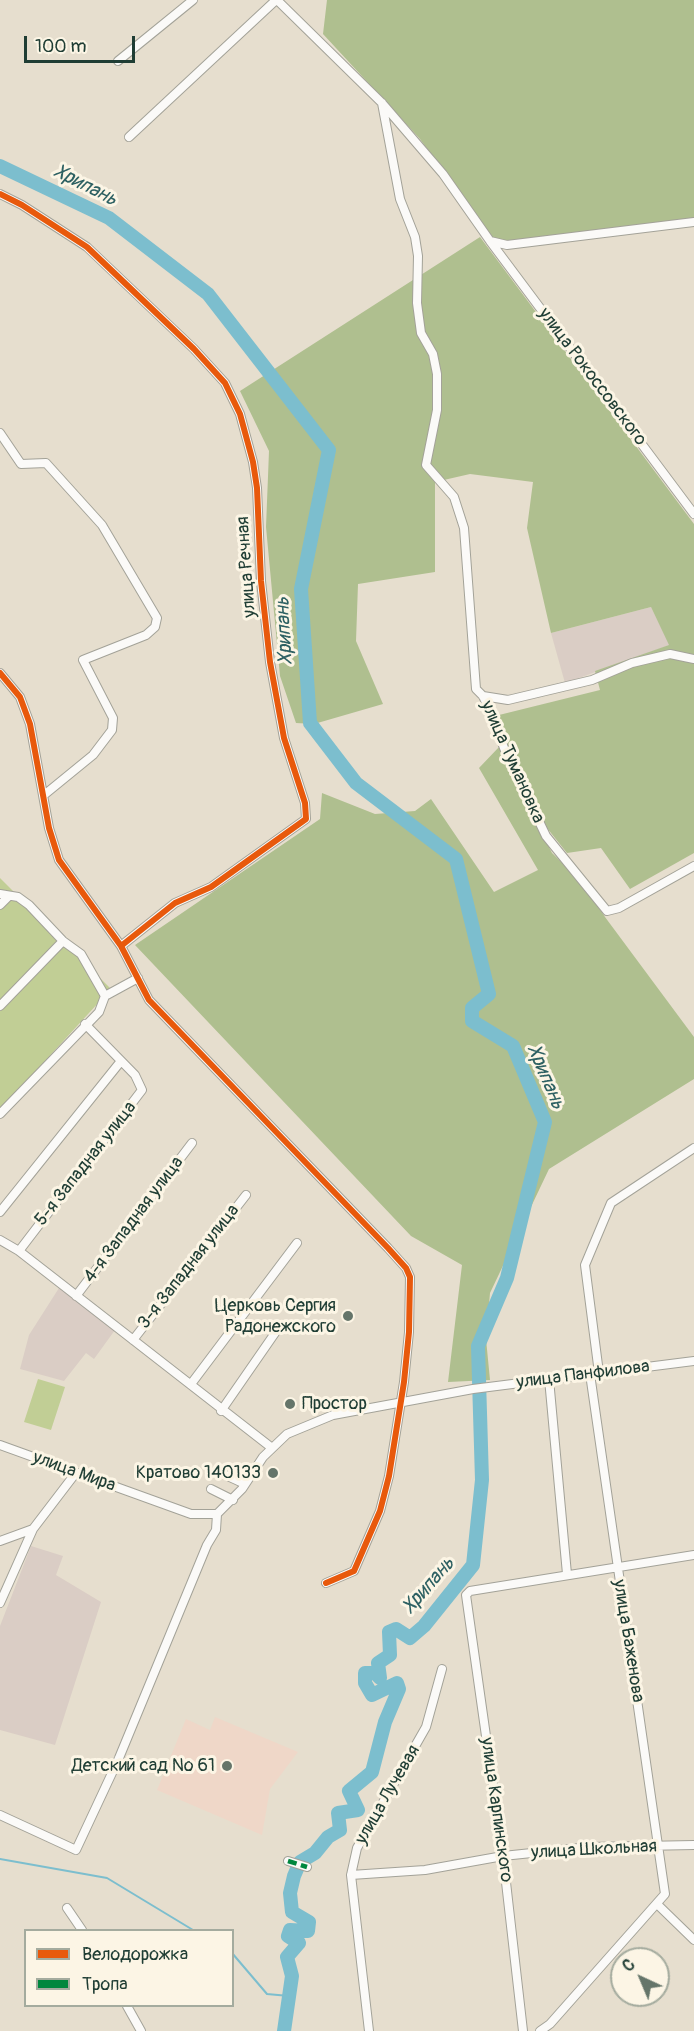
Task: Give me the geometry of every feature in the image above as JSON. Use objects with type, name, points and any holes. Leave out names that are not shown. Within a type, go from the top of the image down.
[{"type":"street","points":[[118,61],[193,0]]},
{"type":"street","points":[[129,137],[279,1]]},
{"type":"street","name":"улица Рокоссовского","points":[[279,1],[382,103],[442,174],[694,514]]},
{"type":"street","name":"улица Тумановка","points":[[382,103],[400,199],[415,237],[418,256],[417,303],[421,333],[433,354],[437,374],[437,410],[426,465],[454,497],[464,528],[476,689],[483,696],[504,748],[546,836],[590,887],[607,911],[619,908],[694,866]]},
{"type":"street","name":"улица Речная","points":[[0,194],[22,205],[87,247],[194,349],[225,383],[240,414],[254,462],[261,581],[270,662],[284,738],[305,803],[306,819],[211,887],[175,903],[121,946]]},
{"type":"street","points":[[490,241],[507,245],[693,224]]},
{"type":"street","points":[[0,433],[21,464],[46,463],[102,525],[157,618],[155,627],[146,635],[83,660],[112,717],[112,730],[93,755],[44,795]]},
{"type":"street","points":[[483,696],[508,700],[592,680],[632,663],[670,654],[694,659]]},
{"type":"street","points":[[0,673],[20,697],[30,724],[49,828],[59,860],[121,946],[149,1000],[406,1268],[411,1295],[409,1332],[389,1476],[367,1545],[354,1571],[326,1583]]},
{"type":"street","points":[[0,905],[4,896],[18,897],[29,905],[63,941],[81,954],[105,996]]},
{"type":"street","points":[[0,1006],[63,941]]},
{"type":"street","points":[[0,1114],[99,1012],[105,996],[138,978]]},
{"type":"street","name":"5-я Западная улица","points":[[19,1251],[141,1093],[139,1080],[85,1024]]},
{"type":"street","points":[[0,1212],[121,1061]]},
{"type":"street","name":"4-я Западная улица","points":[[75,1296],[192,1143]]},
{"type":"street","name":"улица Баженова","points":[[658,1905],[665,1894],[660,1847],[616,1566],[585,1265],[611,1203],[694,1148]]},
{"type":"street","name":"3-я Западная улица","points":[[133,1340],[246,1195]]},
{"type":"street","points":[[0,1240],[19,1251],[272,1448]]},
{"type":"street","points":[[191,1384],[297,1243]]},
{"type":"street","points":[[221,1410],[274,1333]]},
{"type":"street","name":"улица Панфилова","points":[[400,1401],[473,1389],[694,1361]]},
{"type":"street","points":[[549,1379],[567,1574],[694,1555]]},
{"type":"street","points":[[0,1815],[76,1850],[115,1769],[216,1530],[217,1514],[233,1500],[272,1448],[296,1428],[333,1414],[400,1401]]},
{"type":"street","name":"улица Мира","points":[[0,1445],[191,1514],[217,1514]]},
{"type":"street","points":[[219,1472],[245,1484]]},
{"type":"street","points":[[0,1604],[33,1529],[75,1474]]},
{"type":"street","points":[[211,1489],[233,1500]]},
{"type":"street","points":[[0,1541],[33,1529]]},
{"type":"street","name":"улица Карпинского","points":[[523,2031],[503,1856],[466,1595],[470,1591],[567,1574]]},
{"type":"street","name":"улица Лучевая","points":[[369,2031],[351,1875],[357,1848],[426,1727],[442,1669]]},
{"type":"street","name":"улица Школьная","points":[[351,1875],[425,1870],[503,1856],[589,1847],[694,1845]]},
{"type":"street","points":[[288,1861],[307,1867]]},
{"type":"street","points":[[540,2031],[550,2024],[658,1905],[694,1940]]},
{"type":"street","points":[[68,1908],[81,1929]]},
{"type":"street","points":[[128,2007],[141,2031]]},
{"type":"shaded area","points":[[651,607],[670,645],[565,683],[551,633]]},
{"type":"shaded area","points":[[59,1288],[115,1330],[94,1359],[86,1353],[64,1381],[20,1369],[29,1335]]},
{"type":"shaded area","points":[[31,1546],[63,1556],[56,1575],[101,1602],[55,1745],[0,1730],[0,1626]]},
{"type":"shaded area","name":"Детский сад № 61","points":[[215,1717],[298,1752],[270,1789],[262,1835],[157,1790],[186,1719],[210,1730]]},
{"type":"green space","points":[[327,0],[694,0],[694,219],[506,242],[490,237],[420,139],[323,34]]},
{"type":"green space","points":[[480,237],[694,524],[694,853],[630,889],[601,848],[567,853],[543,823],[508,749],[499,715],[600,690],[595,671],[669,645],[651,607],[551,633],[527,528],[533,482],[470,474],[435,482],[435,572],[358,584],[356,641],[383,704],[314,724],[296,723],[280,676],[266,527],[269,451],[240,391]]},
{"type":"green space","points":[[499,747],[552,853],[582,882],[605,917],[694,1037],[694,1079],[549,1169],[490,1293],[486,1339],[490,1380],[448,1382],[462,1265],[411,1236],[135,945],[320,819],[322,793],[375,814],[415,811],[431,799],[494,892],[538,870],[479,768]]},
{"type":"green space","points":[[0,878],[111,989],[0,1110]]},
{"type":"green space","points":[[38,1379],[65,1387],[51,1430],[24,1422]]},
{"type":"waterway","name":"Хрипань","points":[[0,166],[109,218],[208,294],[329,450],[301,589],[310,723],[356,783],[456,859],[489,994],[472,1008],[472,1021],[513,1046],[545,1122],[507,1278],[478,1346],[482,1480],[473,1565],[424,1626],[410,1638],[396,1629],[389,1632],[390,1655],[378,1663],[380,1678],[375,1673],[365,1673],[365,1683],[372,1695],[397,1683],[399,1689],[385,1722],[372,1772],[349,1791],[358,1810],[338,1813],[340,1830],[328,1837],[315,1853],[300,1862],[294,1876],[290,1893],[292,1912],[309,1922],[308,1931],[290,1930],[288,1936],[299,1943],[287,1957],[292,1976],[284,2031]]},
{"type":"waterway","points":[[0,1859],[107,1878],[191,1929]]},
{"type":"waterway","points":[[234,1955],[267,1994],[289,1996]]},
{"type":"marked path","points":[[288,1861],[307,1867]]},
{"type":"cycle path","points":[[0,194],[22,205],[87,247],[194,349],[225,383],[240,414],[253,462],[257,488],[261,581],[270,662],[284,738],[305,803],[306,819],[211,887],[175,903],[121,946]]},
{"type":"cycle path","points":[[0,673],[20,697],[30,724],[49,828],[59,860],[121,946],[149,1000],[388,1248],[406,1268],[410,1277],[409,1332],[404,1382],[389,1476],[380,1511],[354,1571],[326,1583]]},
{"type":"place","name":"Церковь Сергия Радонежского","points":[[348,1316]]},
{"type":"place","name":"Простор","points":[[290,1404]]},
{"type":"place","name":"Кратово 140133","points":[[273,1473]]},
{"type":"place","name":"Детский сад № 61","points":[[227,1766]]}]
